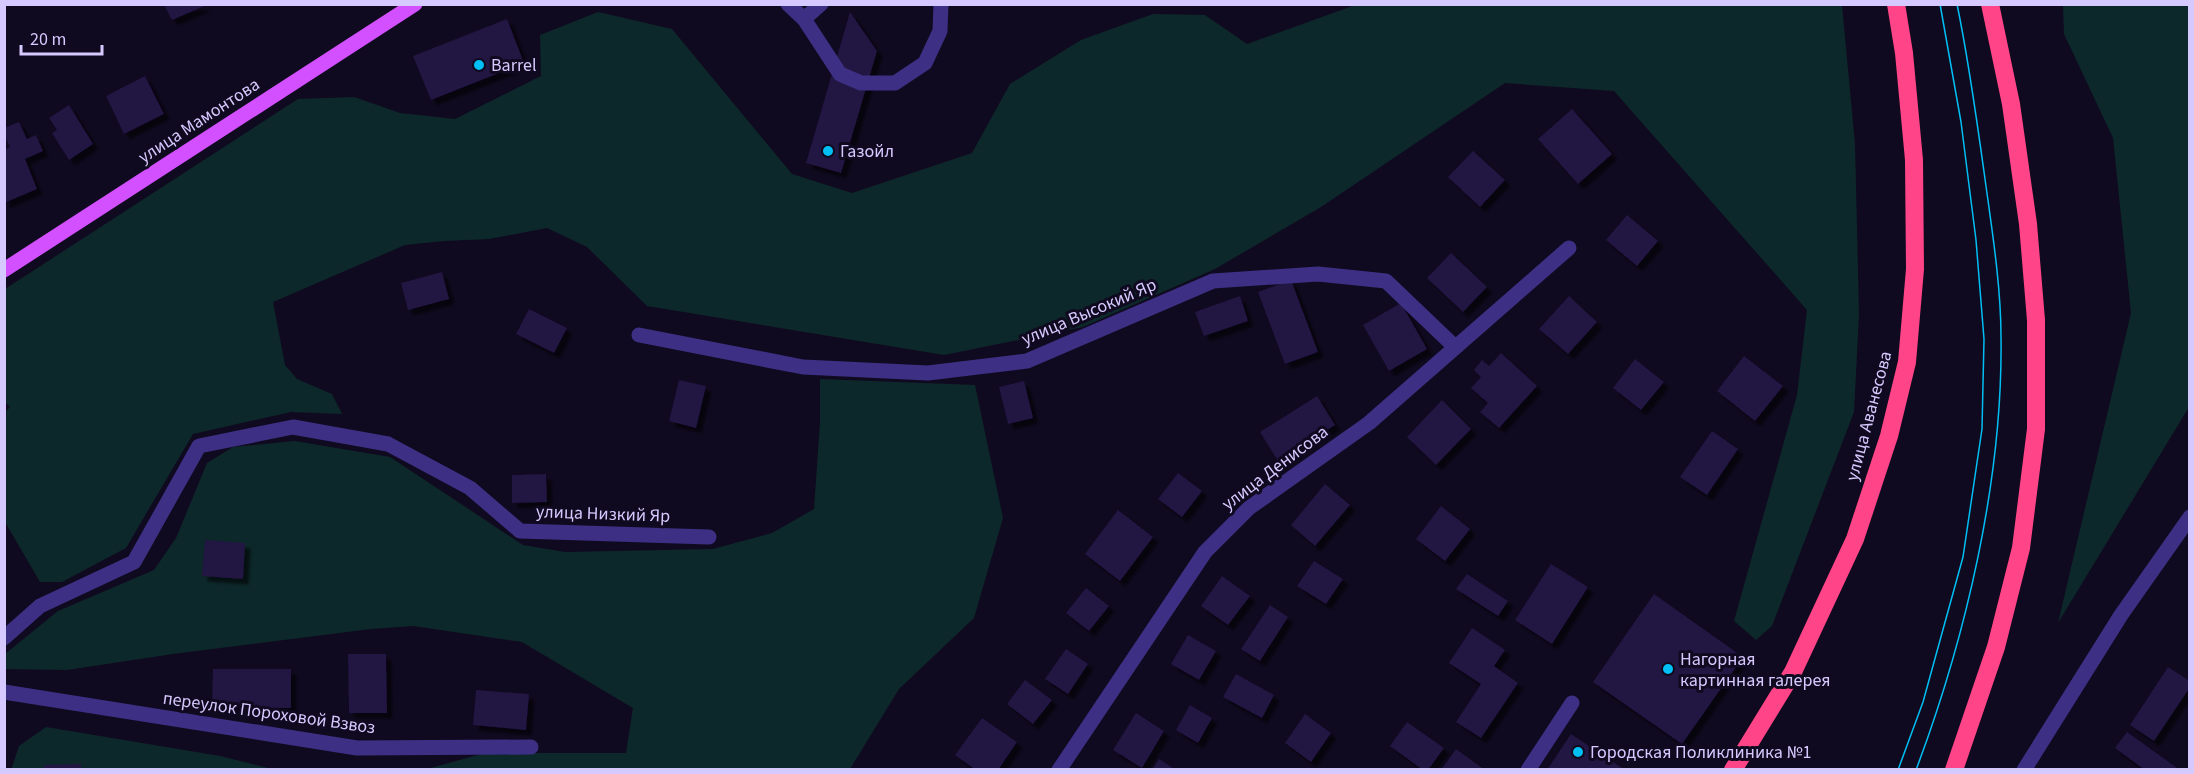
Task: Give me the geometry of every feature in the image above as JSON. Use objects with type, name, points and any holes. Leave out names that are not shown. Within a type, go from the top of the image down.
[{"type":"highway","name":"улица Аванесова","points":[[1733,770],[1793,672],[1855,539],[1889,436],[1907,362],[1915,269],[1914,160],[1904,53],[1896,4]]},
{"type":"highway","points":[[1954,770],[1996,647],[2021,548],[2036,429],[2036,320],[2028,224],[2011,104],[1990,4]]},
{"type":"main road","name":"улица Мамонтова","points":[[4,270],[415,4]]},
{"type":"street","points":[[788,4],[804,19],[840,74],[861,83],[895,83],[925,63],[940,31],[941,4]]},
{"type":"street","points":[[804,19],[821,4]]},
{"type":"street","name":"улица Денисова","points":[[1059,770],[1205,552],[1249,508],[1369,423],[1569,248]]},
{"type":"street","name":"улица Высокий Яр","points":[[639,335],[803,367],[928,373],[1027,361],[1213,281],[1318,274],[1386,281],[1455,347]]},
{"type":"street","name":"улица Низкий Яр","points":[[4,638],[40,606],[134,562],[199,446],[293,427],[388,444],[470,488],[520,531],[709,537]]},
{"type":"street","points":[[2024,770],[2121,615],[2189,520]]},
{"type":"street","name":"переулок Пороховой Взвоз","points":[[4,692],[357,748],[531,747]]},
{"type":"street","points":[[1528,770],[1572,704]]},
{"type":"green space","points":[[1358,4],[1842,5],[1855,144],[1859,314],[1854,412],[1772,626],[1756,640],[1734,621],[1797,395],[1807,310],[1614,91],[1505,83],[1321,207],[1215,269],[1083,327],[944,355],[647,306],[587,247],[547,228],[489,239],[405,245],[273,302],[285,365],[297,379],[332,394],[342,414],[291,412],[193,434],[126,548],[62,582],[40,582],[5,522],[4,413],[10,407],[4,401],[5,289],[298,99],[354,97],[400,113],[455,119],[541,76],[540,35],[598,12],[672,29],[792,174],[852,193],[972,153],[1010,84],[1081,40],[1153,14],[1205,15],[1247,44]]},
{"type":"green space","points":[[2063,5],[2189,5],[2189,407],[2058,623],[2131,313],[2113,138],[2064,34]]},
{"type":"green space","points":[[820,379],[975,385],[1003,518],[974,618],[899,689],[850,769],[427,769],[485,753],[626,753],[633,708],[522,642],[413,626],[371,629],[173,654],[67,670],[5,669],[5,654],[58,611],[154,570],[176,538],[207,463],[233,447],[295,441],[390,457],[523,545],[565,552],[713,549],[772,533],[814,509],[820,422]]},
{"type":"green space","points":[[46,727],[220,756],[272,769],[11,770],[19,746]]},
{"type":"building","points":[[164,5],[207,5],[172,20]]},
{"type":"building","points":[[850,12],[877,51],[841,173],[806,163]]},
{"type":"building","points":[[507,19],[524,63],[431,100],[413,56]]},
{"type":"building","points":[[145,76],[164,114],[124,134],[106,96]]},
{"type":"building","points":[[69,105],[93,144],[69,160],[52,133],[57,130],[49,118]]},
{"type":"building","points":[[1572,109],[1612,154],[1578,184],[1538,139]]},
{"type":"building","points":[[19,122],[27,139],[36,135],[43,151],[25,159],[37,189],[4,203],[4,150],[10,147],[4,135],[4,128]]},
{"type":"building","points":[[1473,151],[1505,180],[1480,207],[1448,177]]},
{"type":"building","points":[[1627,215],[1658,241],[1637,266],[1606,240]]},
{"type":"building","points":[[1451,253],[1487,287],[1463,312],[1427,278]]},
{"type":"building","points":[[442,272],[449,299],[408,310],[401,283]]},
{"type":"building","points":[[1291,280],[1318,352],[1285,364],[1258,292]]},
{"type":"building","points":[[1240,296],[1248,321],[1204,336],[1195,312]]},
{"type":"building","points":[[1569,296],[1597,322],[1568,354],[1539,329]]},
{"type":"building","points":[[1401,303],[1427,349],[1389,371],[1363,325]]},
{"type":"building","points":[[529,309],[567,328],[554,353],[516,334]]},
{"type":"building","points":[[1501,353],[1537,386],[1499,428],[1480,412],[1488,403],[1471,388],[1481,377],[1474,370],[1482,360],[1489,366]]},
{"type":"building","points":[[1744,356],[1783,386],[1755,421],[1717,391]]},
{"type":"building","points":[[1635,359],[1664,382],[1641,410],[1613,388]]},
{"type":"building","points":[[679,380],[706,386],[696,428],[669,421]]},
{"type":"building","points":[[1024,381],[1033,418],[1008,424],[999,387]]},
{"type":"building","points":[[1317,396],[1335,425],[1278,461],[1260,432]]},
{"type":"building","points":[[1442,400],[1471,429],[1436,465],[1407,437]]},
{"type":"building","points":[[1712,431],[1738,449],[1707,495],[1680,477]]},
{"type":"building","points":[[1178,473],[1202,491],[1182,517],[1158,499]]},
{"type":"building","points":[[546,474],[547,502],[512,503],[512,475]]},
{"type":"building","points":[[1325,484],[1350,505],[1315,546],[1291,525]]},
{"type":"building","points":[[1441,506],[1470,529],[1445,561],[1416,539]]},
{"type":"building","points":[[1118,510],[1153,537],[1120,581],[1085,554]]},
{"type":"building","points":[[205,540],[245,543],[243,579],[202,576]]},
{"type":"building","points":[[1314,561],[1343,579],[1326,604],[1297,586]]},
{"type":"building","points":[[1551,564],[1588,587],[1552,644],[1515,620]]},
{"type":"building","points":[[1467,574],[1508,601],[1498,616],[1456,589]]},
{"type":"building","points":[[1222,576],[1250,596],[1228,625],[1201,606]]},
{"type":"building","points":[[1086,588],[1109,606],[1089,631],[1066,613]]},
{"type":"building","name":"Нагорная картинная галерея","points":[[1654,594],[1743,657],[1682,744],[1593,682]]},
{"type":"building","points":[[1270,605],[1288,617],[1260,661],[1241,649]]},
{"type":"building","points":[[1472,628],[1505,650],[1494,666],[1518,683],[1481,738],[1456,722],[1481,684],[1449,663]]},
{"type":"building","points":[[1188,635],[1216,651],[1199,680],[1171,664]]},
{"type":"building","points":[[1066,649],[1088,664],[1068,694],[1045,679]]},
{"type":"building","points":[[348,654],[386,654],[387,713],[349,713]]},
{"type":"building","points":[[2168,667],[2190,681],[2190,687],[2154,741],[2130,725]]},
{"type":"building","points":[[213,669],[291,669],[291,708],[212,708]]},
{"type":"building","points":[[1236,674],[1274,695],[1262,718],[1223,697]]},
{"type":"building","points":[[1025,680],[1052,700],[1033,724],[1007,704]]},
{"type":"building","points":[[476,690],[529,694],[526,730],[473,725]]},
{"type":"building","points":[[1190,705],[1212,718],[1198,743],[1176,730]]},
{"type":"building","points":[[1136,713],[1164,731],[1142,768],[1113,750]]},
{"type":"building","points":[[1305,714],[1331,733],[1311,762],[1285,743]]},
{"type":"building","points":[[982,718],[1017,742],[998,770],[976,770],[955,755]]},
{"type":"building","points":[[1407,722],[1444,748],[1428,770],[1423,770],[1390,746]]},
{"type":"building","points":[[2127,732],[2180,770],[2145,770],[2115,748]]},
{"type":"building","name":"Городская Поликлиника №1","points":[[1571,734],[1625,770],[1547,770]]},
{"type":"building","points":[[1456,749],[1485,770],[1441,770]]},
{"type":"building","points":[[1159,759],[1176,770],[1152,770]]},
{"type":"building","points":[[81,764],[81,770],[44,770],[44,765]]},
{"type":"tram line","points":[[1898,770],[1923,702],[1963,557],[1982,429],[1984,339],[1976,240],[1961,122],[1940,4]]},
{"type":"tram line","points":[[1916,770],[1951,666],[1978,557],[1996,446],[2000,391],[2001,318],[1996,258],[1957,4]]},
{"type":"place","name":"Barrel","points":[[479,65]]},
{"type":"place","name":"Газойл","points":[[828,151]]},
{"type":"place","name":"Нагорная картинная галерея","points":[[1668,669]]},
{"type":"place","name":"Городская Поликлиника №1","points":[[1578,752]]}]
